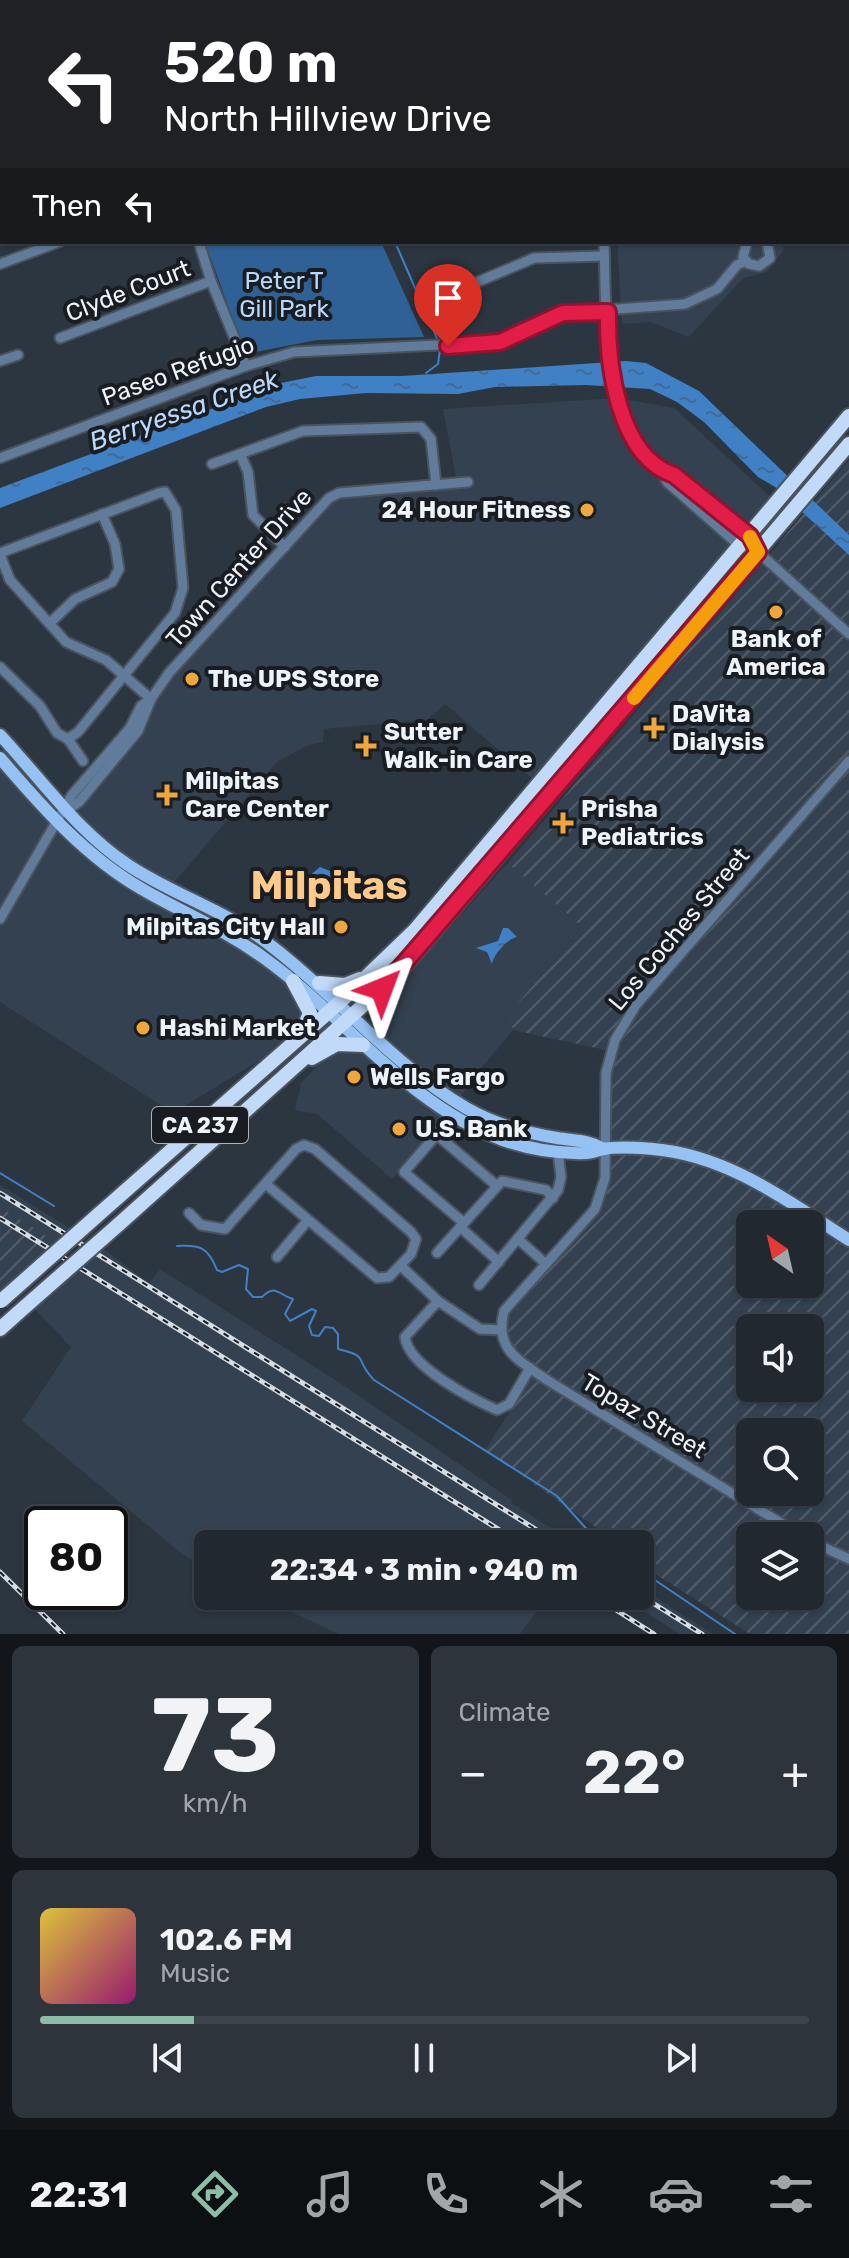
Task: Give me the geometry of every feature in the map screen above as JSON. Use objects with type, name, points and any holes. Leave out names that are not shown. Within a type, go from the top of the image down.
[{"type":"highway","name":"CA 237","points":[[0,1301],[386,959],[796,482],[849,416]]},
{"type":"highway","name":"CA 237","points":[[0,1329],[397,975],[849,444]]},
{"type":"highway","points":[[319,983],[342,985],[358,981],[386,959]]},
{"type":"highway","points":[[293,981],[310,1013],[300,1036]]},
{"type":"highway","points":[[282,1077],[337,1044],[363,1045]]},
{"type":"main road","points":[[0,735],[62,817],[128,865],[246,928],[319,983],[347,1019],[469,1110],[495,1124],[558,1139],[590,1141],[604,1149]]},
{"type":"main road","points":[[0,758],[62,817],[104,864],[144,891],[204,919],[335,1007]]},
{"type":"main road","points":[[347,1019],[363,1045],[405,1083],[452,1117],[509,1142],[558,1152],[590,1154],[604,1149],[655,1150],[717,1163],[761,1184],[849,1240]]},
{"type":"street","points":[[0,264],[54,244]]},
{"type":"street","points":[[200,244],[211,281],[246,366]]},
{"type":"street","points":[[604,244],[608,354],[617,398],[630,431],[663,471],[667,482],[745,541],[849,634]]},
{"type":"street","points":[[746,244],[743,252],[746,261]]},
{"type":"street","name":"Paseo Refugio","points":[[0,458],[246,366],[306,351],[500,342],[563,313],[659,308],[701,298],[717,289],[737,265],[746,261],[754,266],[767,261],[771,253],[768,244]]},
{"type":"street","points":[[454,292],[534,258],[604,256]]},
{"type":"street","name":"Clyde Court","points":[[60,338],[211,281]]},
{"type":"street","points":[[0,361],[18,355]]},
{"type":"street","points":[[212,464],[315,429],[421,427],[431,439],[436,485]]},
{"type":"street","points":[[240,454],[248,472],[253,515],[285,547]]},
{"type":"street","name":"Town Center Drive","points":[[0,919],[62,817],[79,802],[138,731],[151,699],[169,673],[321,506],[339,493],[468,482]]},
{"type":"street","points":[[68,739],[78,732],[125,674],[175,613],[183,588],[176,510],[165,492],[0,554],[10,580],[66,642],[106,660],[125,674],[151,699]]},
{"type":"street","points":[[50,623],[75,599],[112,582],[119,569],[115,544],[102,514]]},
{"type":"street","points":[[1,669],[40,706],[57,733],[68,739],[83,761]]},
{"type":"street","name":"Los Coches Street","points":[[500,1330],[504,1311],[595,1209],[605,1178],[606,1073],[615,1040],[636,1005],[849,761]]},
{"type":"street","points":[[452,1117],[404,1172],[499,1262]]},
{"type":"street","points":[[437,1135],[496,1185]]},
{"type":"street","points":[[189,1213],[201,1225],[225,1229],[296,1149],[304,1145],[315,1149],[416,1239],[411,1254],[389,1277],[377,1278],[267,1185]]},
{"type":"street","points":[[479,1285],[553,1198],[561,1177],[558,1152]]},
{"type":"street","points":[[437,1253],[502,1181],[546,1190],[553,1198]]},
{"type":"street","points":[[277,1257],[308,1220]]},
{"type":"street","points":[[518,1239],[546,1264]]},
{"type":"street","points":[[401,1266],[438,1301],[480,1329],[500,1330],[505,1345],[530,1368],[509,1404],[497,1410],[477,1401],[416,1360],[406,1349],[405,1337],[438,1301]]},
{"type":"street","name":"Topaz Street","points":[[530,1368],[779,1522]]},
{"type":"street","points":[[824,1547],[849,1559]]},
{"type":"shaded area","points":[[617,244],[782,244],[784,250],[767,272],[743,278],[689,337],[651,322],[622,324]]},
{"type":"shaded area","points":[[617,398],[674,408],[777,503],[537,783],[445,704],[427,720],[324,729],[323,742],[309,745],[278,761],[170,887],[146,876],[65,812],[79,802],[151,699],[329,498],[457,483],[443,409]]},
{"type":"shaded area","points":[[849,460],[849,1634],[750,1634],[654,1573],[654,1530],[600,1530],[485,1450],[536,1371],[503,1347],[506,1312],[593,1207],[603,1176],[610,1051],[517,1031],[503,1021],[582,927],[508,863]]},
{"type":"shaded area","points":[[0,762],[104,864],[263,957],[306,1002],[300,1036],[173,1113],[0,1002]]},
{"type":"shaded area","points":[[508,863],[582,927],[503,1021],[514,1029],[472,1079],[453,1110],[392,1179],[317,1114],[295,1110],[301,1083],[323,1060],[347,1048],[378,1006]]},
{"type":"shaded area","points":[[0,1185],[71,1229],[56,1242],[0,1207]]},
{"type":"shaded area","points":[[0,1207],[63,1246],[0,1302]]},
{"type":"shaded area","points":[[101,1247],[149,1283],[160,1269],[334,1379],[554,1530],[194,1530],[194,1561],[22,1421],[71,1347],[33,1307]]},
{"type":"shaded area","points":[[654,1596],[713,1634],[680,1634],[641,1610],[654,1610]]},
{"type":"shaded area","points":[[287,1610],[538,1610],[520,1634],[339,1634]]},
{"type":"green space","name":"Peter T Gill Park","points":[[206,244],[382,244],[424,337],[317,340],[250,353],[243,347]]},
{"type":"green space","points":[[668,641],[672,644],[565,768],[562,764]]},
{"type":"water","points":[[626,361],[646,363],[699,391],[849,535],[849,555],[775,487],[758,477],[704,422],[677,402],[650,389],[586,385],[495,387],[458,394],[366,393],[300,399],[266,407],[0,508],[0,488],[281,383],[316,376],[402,376]]},
{"type":"water","points":[[320,867],[355,881],[348,888],[352,898],[336,894],[317,899],[317,891],[305,896],[301,883]]},
{"type":"water","points":[[503,928],[508,928],[517,937],[509,940],[492,964],[487,952],[476,948],[498,941]]},
{"type":"waterway","points":[[396,244],[439,343]]},
{"type":"waterway","points":[[426,373],[438,364],[440,350]]},
{"type":"waterway","points":[[0,1173],[54,1206]]},
{"type":"waterway","points":[[177,1246],[203,1249],[217,1270],[222,1272],[239,1265],[248,1269],[246,1289],[253,1297],[262,1297],[274,1290],[293,1299],[285,1314],[290,1321],[312,1309],[316,1311],[309,1326],[312,1335],[319,1336],[325,1327],[333,1328],[338,1334],[338,1349],[358,1357],[374,1380],[557,1496],[587,1530]]},
{"type":"waterway","points":[[654,1579],[735,1634]]},
{"type":"railway","points":[[0,1193],[537,1530]]},
{"type":"railway","points":[[0,1218],[500,1530]]},
{"type":"railway","points":[[0,1572],[63,1634]]},
{"type":"railway","points":[[654,1604],[702,1634]]},
{"type":"railway","points":[[616,1610],[654,1634]]},
{"type":"slow traffic","points":[[634,698],[758,552],[750,537]]},
{"type":"place","name":"24 Hour Fitness","points":[[587,510]]},
{"type":"place","name":"Bank of America","points":[[776,612]]},
{"type":"place","name":"The UPS Store","points":[[192,679]]},
{"type":"place","name":"DaVita Dialysis","points":[[654,728]]},
{"type":"place","name":"Sutter Walk-in Care","points":[[366,746]]},
{"type":"place","name":"Milpitas Care Center","points":[[167,795]]},
{"type":"place","name":"Prisha Pediatrics","points":[[563,823]]},
{"type":"place","name":"Milpitas City Hall","points":[[341,927]]},
{"type":"place","name":"Hashi Market","points":[[143,1028]]},
{"type":"place","name":"Wells Fargo","points":[[354,1077]]},
{"type":"place","name":"U.S. Bank","points":[[399,1129]]},
{"type":"district","name":"Milpitas","points":[[329,885]]},
{"type":"route","points":[[382,989],[494,863],[758,552],[750,536],[674,475],[663,471],[630,431],[610,369],[608,312],[563,313],[537,322],[514,338],[448,346]]},
{"type":"water label","name":"Berryessa Creek","points":[[184,410]]}]
